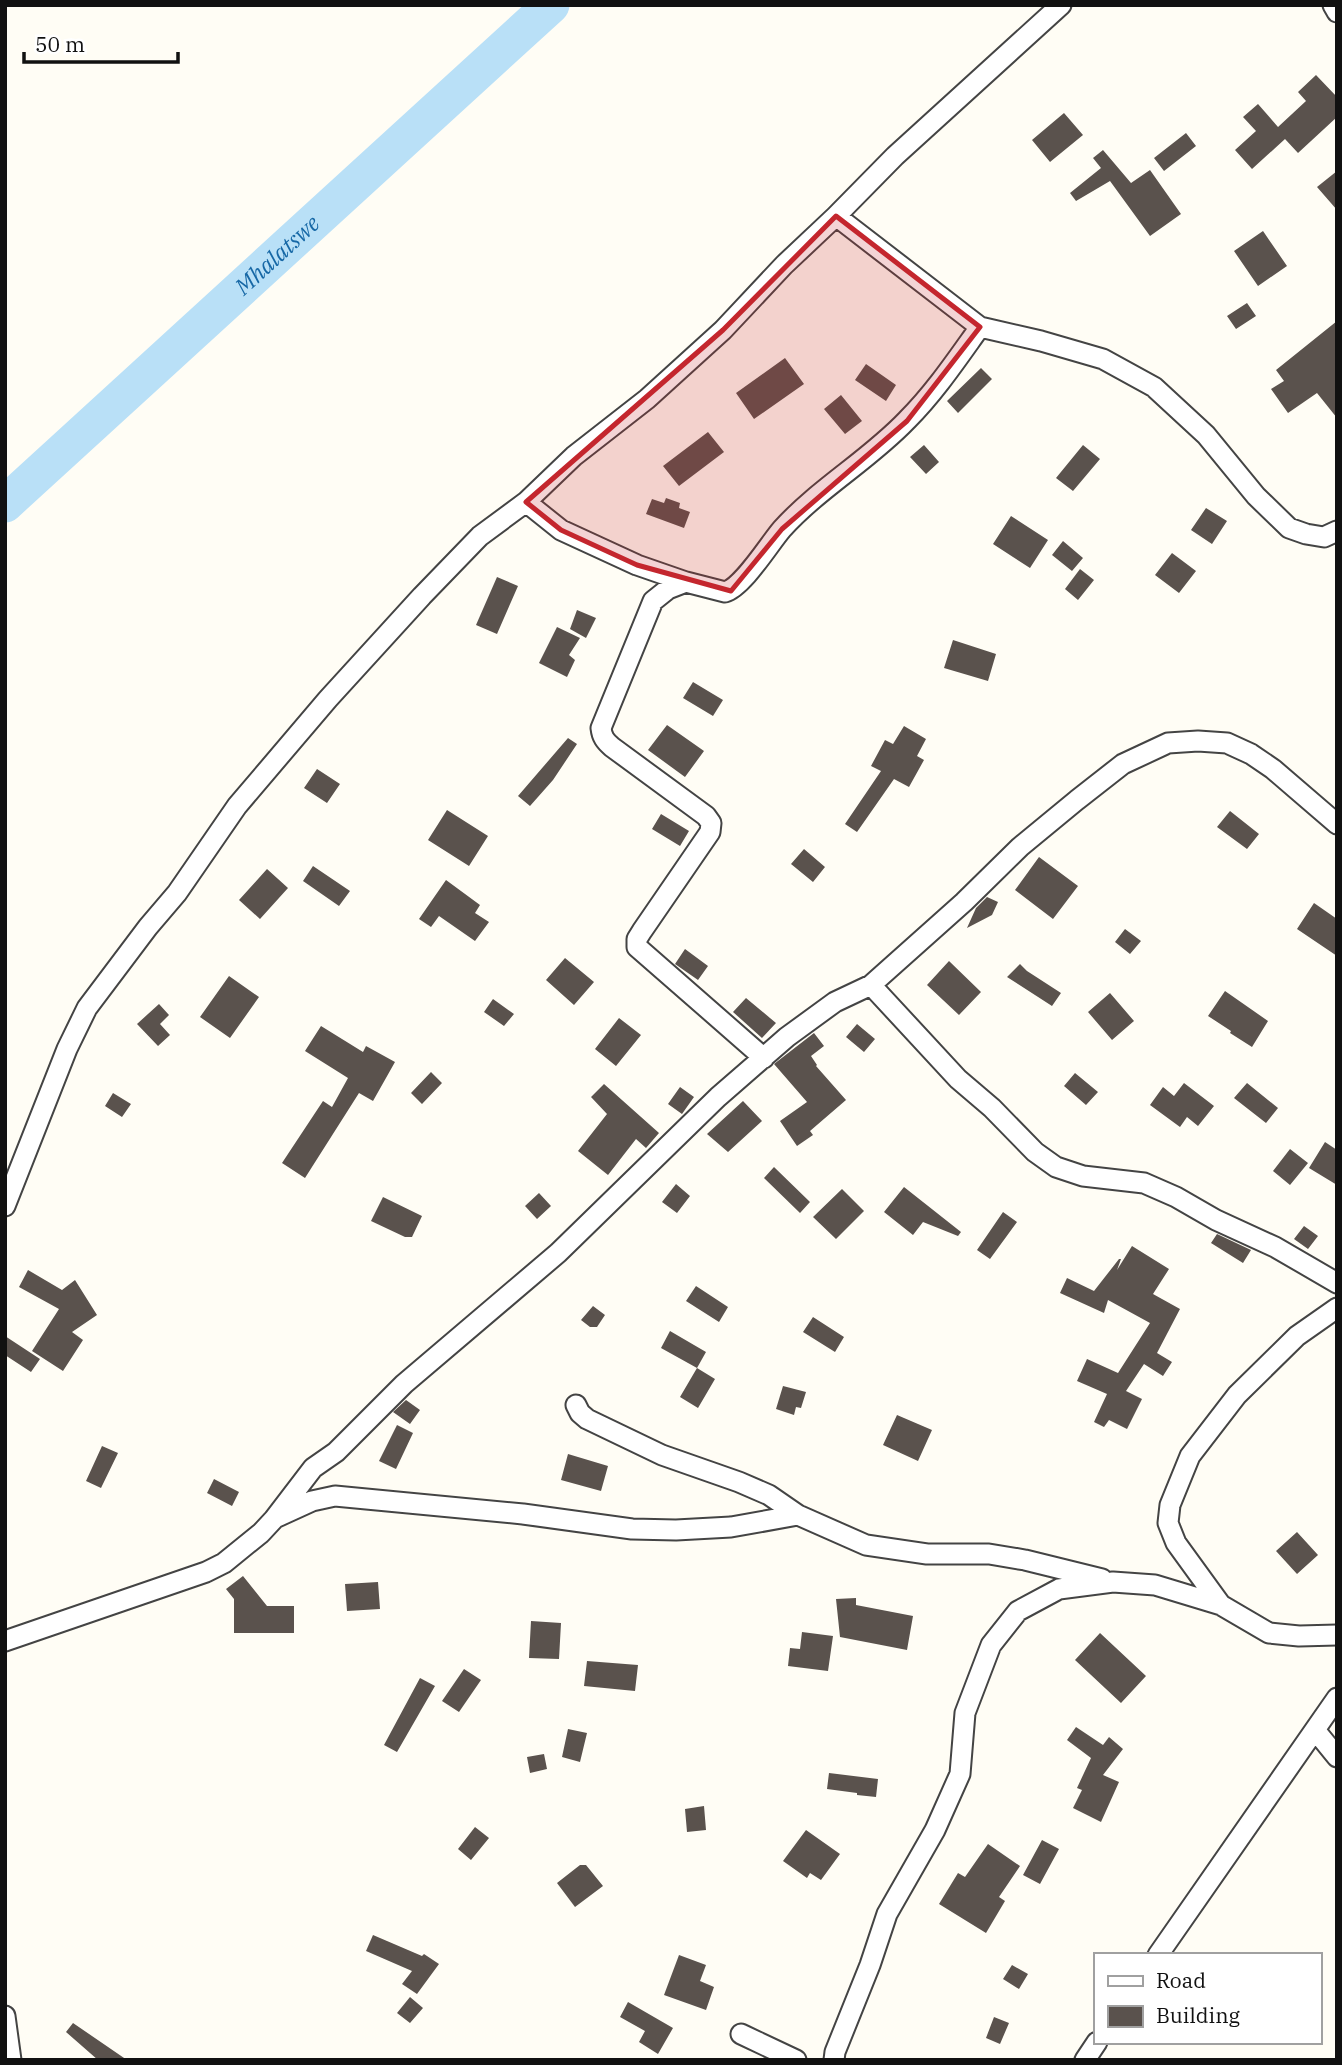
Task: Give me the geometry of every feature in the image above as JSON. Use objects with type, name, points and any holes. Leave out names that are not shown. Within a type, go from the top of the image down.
[{"type":"street","points":[[5,1206],[67,1049],[88,1008],[148,927],[177,893],[237,806],[328,699],[480,536],[526,502],[573,456],[647,399],[723,330],[784,265],[895,156],[1061,5]]},
{"type":"street","points":[[1333,5],[1337,12]]},
{"type":"street","points":[[836,216],[980,327],[1103,359],[1154,387],[1206,435],[1256,496],[1289,528],[1324,537],[1337,531]]},
{"type":"street","points":[[526,502],[561,530],[637,565],[686,582],[725,592],[731,590],[741,582],[782,529],[907,421],[953,366],[980,327]]},
{"type":"street","points":[[686,582],[668,589],[653,601],[601,728],[605,741],[706,816],[711,823],[710,832],[637,939],[637,947],[764,1058]]},
{"type":"street","points":[[5,1640],[206,1572],[240,1552],[274,1519],[313,1468],[336,1451],[404,1384],[558,1253],[718,1097],[787,1037],[835,1002],[871,985],[964,902],[1020,846],[1123,764],[1168,743],[1227,743],[1251,754],[1273,769],[1337,824]]},
{"type":"street","points":[[871,985],[958,1079],[992,1108],[1035,1152],[1056,1167],[1083,1176],[1144,1183],[1275,1247],[1337,1283]]},
{"type":"street","points":[[1221,1605],[1176,1543],[1168,1523],[1170,1505],[1190,1457],[1237,1395],[1297,1336],[1337,1308]]},
{"type":"street","points":[[576,1405],[580,1413],[600,1425],[662,1455],[769,1495],[798,1515],[866,1545],[927,1554],[989,1553],[1113,1582],[1155,1585],[1221,1605],[1269,1633],[1299,1636],[1337,1635]]},
{"type":"street","points":[[274,1519],[312,1501],[335,1496],[523,1514],[632,1529],[731,1527],[798,1515]]},
{"type":"street","points":[[834,2060],[887,1914],[935,1830],[960,1774],[965,1713],[991,1644],[1018,1611],[1059,1589],[1113,1582]]},
{"type":"street","points":[[1159,1953],[1337,1698]]},
{"type":"street","points":[[1315,1730],[1337,1757]]},
{"type":"street","points":[[5,2016],[11,2060]]},
{"type":"street","points":[[741,2034],[796,2060]]},
{"type":"street","points":[[1085,2060],[1096,2044]]},
{"type":"highlighted area","points":[[836,216],[980,327],[907,421],[782,529],[731,591],[637,565],[561,530],[526,502],[723,330]]},
{"type":"building","points":[[1316,75],[1337,97],[1337,117],[1298,153],[1285,139],[1252,169],[1235,150],[1256,131],[1243,117],[1258,104],[1278,127],[1306,101],[1298,92]]},
{"type":"building","points":[[1064,113],[1083,135],[1050,162],[1032,140]]},
{"type":"building","points":[[1186,133],[1196,146],[1164,171],[1154,158]]},
{"type":"building","points":[[1103,150],[1131,183],[1150,170],[1181,214],[1150,236],[1110,181],[1076,201],[1070,193],[1101,168],[1093,158]]},
{"type":"building","points":[[1337,171],[1337,210],[1317,187]]},
{"type":"building","points":[[1263,231],[1287,266],[1258,286],[1234,251]]},
{"type":"building","points":[[1247,303],[1256,316],[1236,329],[1227,316]]},
{"type":"building","points":[[1337,321],[1337,418],[1317,393],[1288,413],[1271,389],[1284,381],[1276,370]]},
{"type":"building","points":[[785,358],[804,384],[754,419],[736,393]]},
{"type":"building","points":[[866,364],[896,385],[886,401],[855,380]]},
{"type":"building","points":[[981,368],[992,379],[958,413],[947,401]]},
{"type":"building","points":[[841,395],[862,421],[845,434],[824,409]]},
{"type":"building","points":[[708,432],[724,452],[679,486],[663,466]]},
{"type":"building","points":[[924,445],[939,462],[926,474],[910,457]]},
{"type":"building","points":[[1083,445],[1100,459],[1073,491],[1056,478]]},
{"type":"building","points":[[666,498],[680,503],[679,508],[690,512],[684,528],[646,514],[652,499],[664,503]]},
{"type":"building","points":[[1206,508],[1227,521],[1212,544],[1191,530]]},
{"type":"building","points":[[1011,516],[1048,540],[1030,568],[993,544]]},
{"type":"building","points":[[1063,541],[1083,558],[1072,571],[1052,555]]},
{"type":"building","points":[[1172,553],[1196,571],[1179,593],[1155,575]]},
{"type":"building","points":[[1080,569],[1094,580],[1078,600],[1065,589]]},
{"type":"building","points":[[497,577],[518,586],[497,634],[476,625]]},
{"type":"building","points":[[577,610],[596,618],[586,638],[570,629]]},
{"type":"building","points":[[557,627],[580,638],[569,655],[575,660],[567,677],[539,663]]},
{"type":"building","points":[[953,640],[996,654],[988,681],[944,668]]},
{"type":"building","points":[[693,682],[723,700],[713,716],[683,698]]},
{"type":"building","points":[[667,725],[704,751],[685,777],[648,750]]},
{"type":"building","points":[[904,726],[926,739],[917,756],[924,760],[909,787],[894,779],[857,832],[845,824],[881,771],[871,766],[885,740],[893,744]]},
{"type":"building","points":[[568,738],[577,744],[553,780],[530,806],[518,796]]},
{"type":"building","points":[[317,769],[340,784],[327,803],[304,788]]},
{"type":"building","points":[[447,810],[488,836],[469,866],[428,840]]},
{"type":"building","points":[[1230,811],[1259,834],[1247,849],[1217,827]]},
{"type":"building","points":[[661,814],[689,831],[680,846],[652,829]]},
{"type":"building","points":[[804,849],[825,867],[813,882],[791,864]]},
{"type":"building","points":[[1039,857],[1078,886],[1053,919],[1015,890]]},
{"type":"building","points":[[313,866],[350,891],[339,906],[303,881]]},
{"type":"building","points":[[267,869],[288,888],[260,919],[239,900]]},
{"type":"building","points":[[446,880],[480,905],[475,913],[489,922],[475,941],[439,916],[431,927],[419,919]]},
{"type":"building","points":[[987,897],[998,902],[992,915],[967,928],[976,908]]},
{"type":"building","points":[[1314,903],[1337,919],[1337,956],[1297,929]]},
{"type":"building","points":[[1125,929],[1141,941],[1130,954],[1115,942]]},
{"type":"building","points":[[685,949],[708,966],[698,980],[675,964]]},
{"type":"building","points":[[565,958],[594,982],[574,1005],[546,980]]},
{"type":"building","points":[[949,961],[981,992],[959,1015],[927,985]]},
{"type":"building","points":[[1020,964],[1061,993],[1052,1006],[1007,977]]},
{"type":"building","points":[[229,976],[259,997],[230,1038],[200,1017]]},
{"type":"building","points":[[1225,991],[1268,1021],[1252,1047],[1208,1016]]},
{"type":"building","points":[[1110,993],[1134,1021],[1112,1040],[1088,1012]]},
{"type":"building","points":[[746,998],[776,1023],[762,1038],[733,1012]]},
{"type":"building","points":[[493,999],[514,1014],[504,1026],[484,1012]]},
{"type":"building","points":[[159,1004],[169,1015],[160,1024],[170,1035],[158,1046],[137,1024]]},
{"type":"building","points":[[619,1018],[641,1035],[616,1066],[595,1049]]},
{"type":"building","points":[[857,1024],[875,1039],[864,1052],[846,1037]]},
{"type":"building","points":[[321,1026],[363,1052],[366,1046],[395,1062],[373,1101],[359,1093],[305,1178],[282,1163],[323,1101],[332,1107],[348,1078],[305,1051]]},
{"type":"building","points":[[814,1033],[824,1046],[811,1056],[816,1066],[846,1100],[810,1131],[813,1135],[797,1146],[780,1121],[807,1102],[774,1064]]},
{"type":"building","points":[[431,1072],[442,1083],[422,1104],[411,1093]]},
{"type":"building","points":[[1075,1073],[1098,1092],[1086,1105],[1064,1086]]},
{"type":"building","points":[[1184,1083],[1214,1106],[1198,1126],[1187,1117],[1180,1127],[1150,1105],[1163,1087],[1174,1096]]},
{"type":"building","points":[[1247,1083],[1278,1108],[1266,1123],[1234,1098]]},
{"type":"building","points":[[604,1084],[659,1133],[646,1148],[636,1139],[608,1175],[578,1151],[607,1114],[591,1097]]},
{"type":"building","points":[[680,1087],[694,1097],[682,1114],[668,1104]]},
{"type":"building","points":[[113,1093],[131,1104],[122,1117],[105,1106]]},
{"type":"building","points":[[743,1101],[762,1121],[728,1152],[707,1134]]},
{"type":"building","points":[[1325,1142],[1337,1150],[1337,1185],[1309,1168]]},
{"type":"building","points":[[1290,1149],[1308,1163],[1290,1185],[1273,1171]]},
{"type":"building","points":[[774,1167],[810,1202],[800,1213],[764,1178]]},
{"type":"building","points":[[676,1184],[690,1196],[677,1213],[662,1202]]},
{"type":"building","points":[[904,1187],[961,1232],[958,1236],[923,1222],[913,1235],[884,1212]]},
{"type":"building","points":[[842,1189],[864,1211],[836,1239],[813,1217]]},
{"type":"building","points":[[539,1193],[551,1206],[537,1219],[525,1206]]},
{"type":"building","points":[[383,1197],[422,1216],[412,1237],[405,1237],[371,1221]]},
{"type":"building","points":[[1003,1212],[1017,1222],[990,1259],[977,1250]]},
{"type":"building","points":[[1304,1226],[1318,1236],[1308,1249],[1294,1239]]},
{"type":"building","points":[[1217,1234],[1251,1250],[1243,1263],[1211,1243]]},
{"type":"building","points":[[1132,1246],[1169,1269],[1153,1294],[1180,1309],[1157,1353],[1172,1362],[1163,1376],[1144,1364],[1126,1391],[1142,1399],[1127,1429],[1109,1420],[1104,1427],[1094,1422],[1107,1394],[1077,1381],[1087,1359],[1118,1373],[1150,1323],[1108,1300],[1104,1313],[1060,1293],[1067,1278],[1094,1291],[1121,1259],[1117,1270]]},
{"type":"building","points":[[28,1270],[62,1290],[75,1280],[97,1315],[72,1332],[83,1340],[63,1371],[32,1351],[59,1309],[19,1287]]},
{"type":"building","points":[[696,1286],[728,1307],[719,1322],[686,1301]]},
{"type":"building","points":[[593,1306],[605,1315],[597,1327],[590,1327],[581,1320]]},
{"type":"building","points":[[813,1317],[844,1337],[835,1352],[803,1332]]},
{"type":"building","points":[[670,1331],[706,1352],[697,1368],[661,1348]]},
{"type":"building","points":[[5,1336],[40,1359],[31,1372],[5,1355]]},
{"type":"building","points":[[697,1368],[715,1379],[698,1408],[680,1397]]},
{"type":"building","points":[[783,1386],[806,1392],[801,1408],[796,1407],[794,1415],[776,1409]]},
{"type":"building","points":[[406,1400],[420,1410],[410,1424],[393,1412]]},
{"type":"building","points":[[897,1415],[932,1430],[918,1461],[883,1445]]},
{"type":"building","points":[[397,1425],[413,1433],[396,1469],[379,1461]]},
{"type":"building","points":[[102,1446],[118,1453],[101,1488],[86,1481]]},
{"type":"building","points":[[568,1454],[608,1466],[601,1491],[561,1480]]},
{"type":"building","points":[[214,1479],[239,1492],[232,1506],[207,1493]]},
{"type":"building","points":[[1297,1532],[1318,1555],[1297,1574],[1276,1551]]},
{"type":"building","points":[[243,1576],[267,1606],[294,1606],[294,1633],[234,1633],[234,1599],[226,1589]]},
{"type":"building","points":[[378,1582],[380,1609],[347,1611],[345,1584]]},
{"type":"building","points":[[856,1598],[856,1605],[913,1616],[907,1650],[840,1637],[836,1599]]},
{"type":"building","points":[[531,1621],[561,1623],[559,1659],[529,1658]]},
{"type":"building","points":[[802,1632],[833,1636],[828,1671],[788,1666],[790,1648],[800,1649]]},
{"type":"building","points":[[1100,1633],[1146,1676],[1121,1703],[1075,1660]]},
{"type":"building","points":[[587,1661],[638,1665],[635,1691],[584,1686]]},
{"type":"building","points":[[464,1669],[481,1680],[459,1712],[442,1701]]},
{"type":"building","points":[[420,1678],[435,1686],[397,1752],[384,1745]]},
{"type":"building","points":[[1076,1727],[1103,1745],[1109,1737],[1123,1749],[1103,1775],[1119,1782],[1101,1822],[1073,1808],[1082,1790],[1077,1788],[1091,1758],[1067,1740]]},
{"type":"building","points":[[568,1729],[587,1733],[580,1762],[562,1757]]},
{"type":"building","points":[[544,1754],[547,1769],[530,1773],[527,1757]]},
{"type":"building","points":[[829,1773],[878,1779],[876,1797],[827,1789]]},
{"type":"building","points":[[704,1806],[706,1830],[687,1832],[685,1809]]},
{"type":"building","points":[[475,1827],[489,1838],[471,1860],[458,1849]]},
{"type":"building","points":[[806,1830],[840,1854],[821,1880],[810,1873],[807,1878],[783,1861]]},
{"type":"building","points":[[1042,1840],[1059,1849],[1040,1884],[1023,1875]]},
{"type":"building","points":[[988,1844],[1020,1866],[999,1897],[1005,1901],[986,1933],[939,1904],[958,1873],[965,1877]]},
{"type":"building","points":[[580,1865],[586,1865],[603,1886],[575,1907],[557,1883]]},
{"type":"building","points":[[373,1935],[422,1956],[424,1954],[439,1964],[417,1994],[402,1984],[412,1971],[366,1951]]},
{"type":"building","points":[[679,1955],[706,1965],[700,1981],[714,1987],[706,2010],[664,1995]]},
{"type":"building","points":[[1012,1965],[1028,1974],[1019,1989],[1003,1979]]},
{"type":"building","points":[[410,1997],[423,2008],[410,2023],[397,2013]]},
{"type":"building","points":[[628,2002],[673,2028],[658,2054],[639,2042],[645,2031],[620,2017]]},
{"type":"building","points":[[994,2017],[1009,2023],[1000,2044],[986,2038]]},
{"type":"building","points":[[73,2023],[127,2060],[98,2060],[66,2032]]},
{"type":"waterway","name":"Mhalatswe","points":[[5,504],[551,5]]}]
